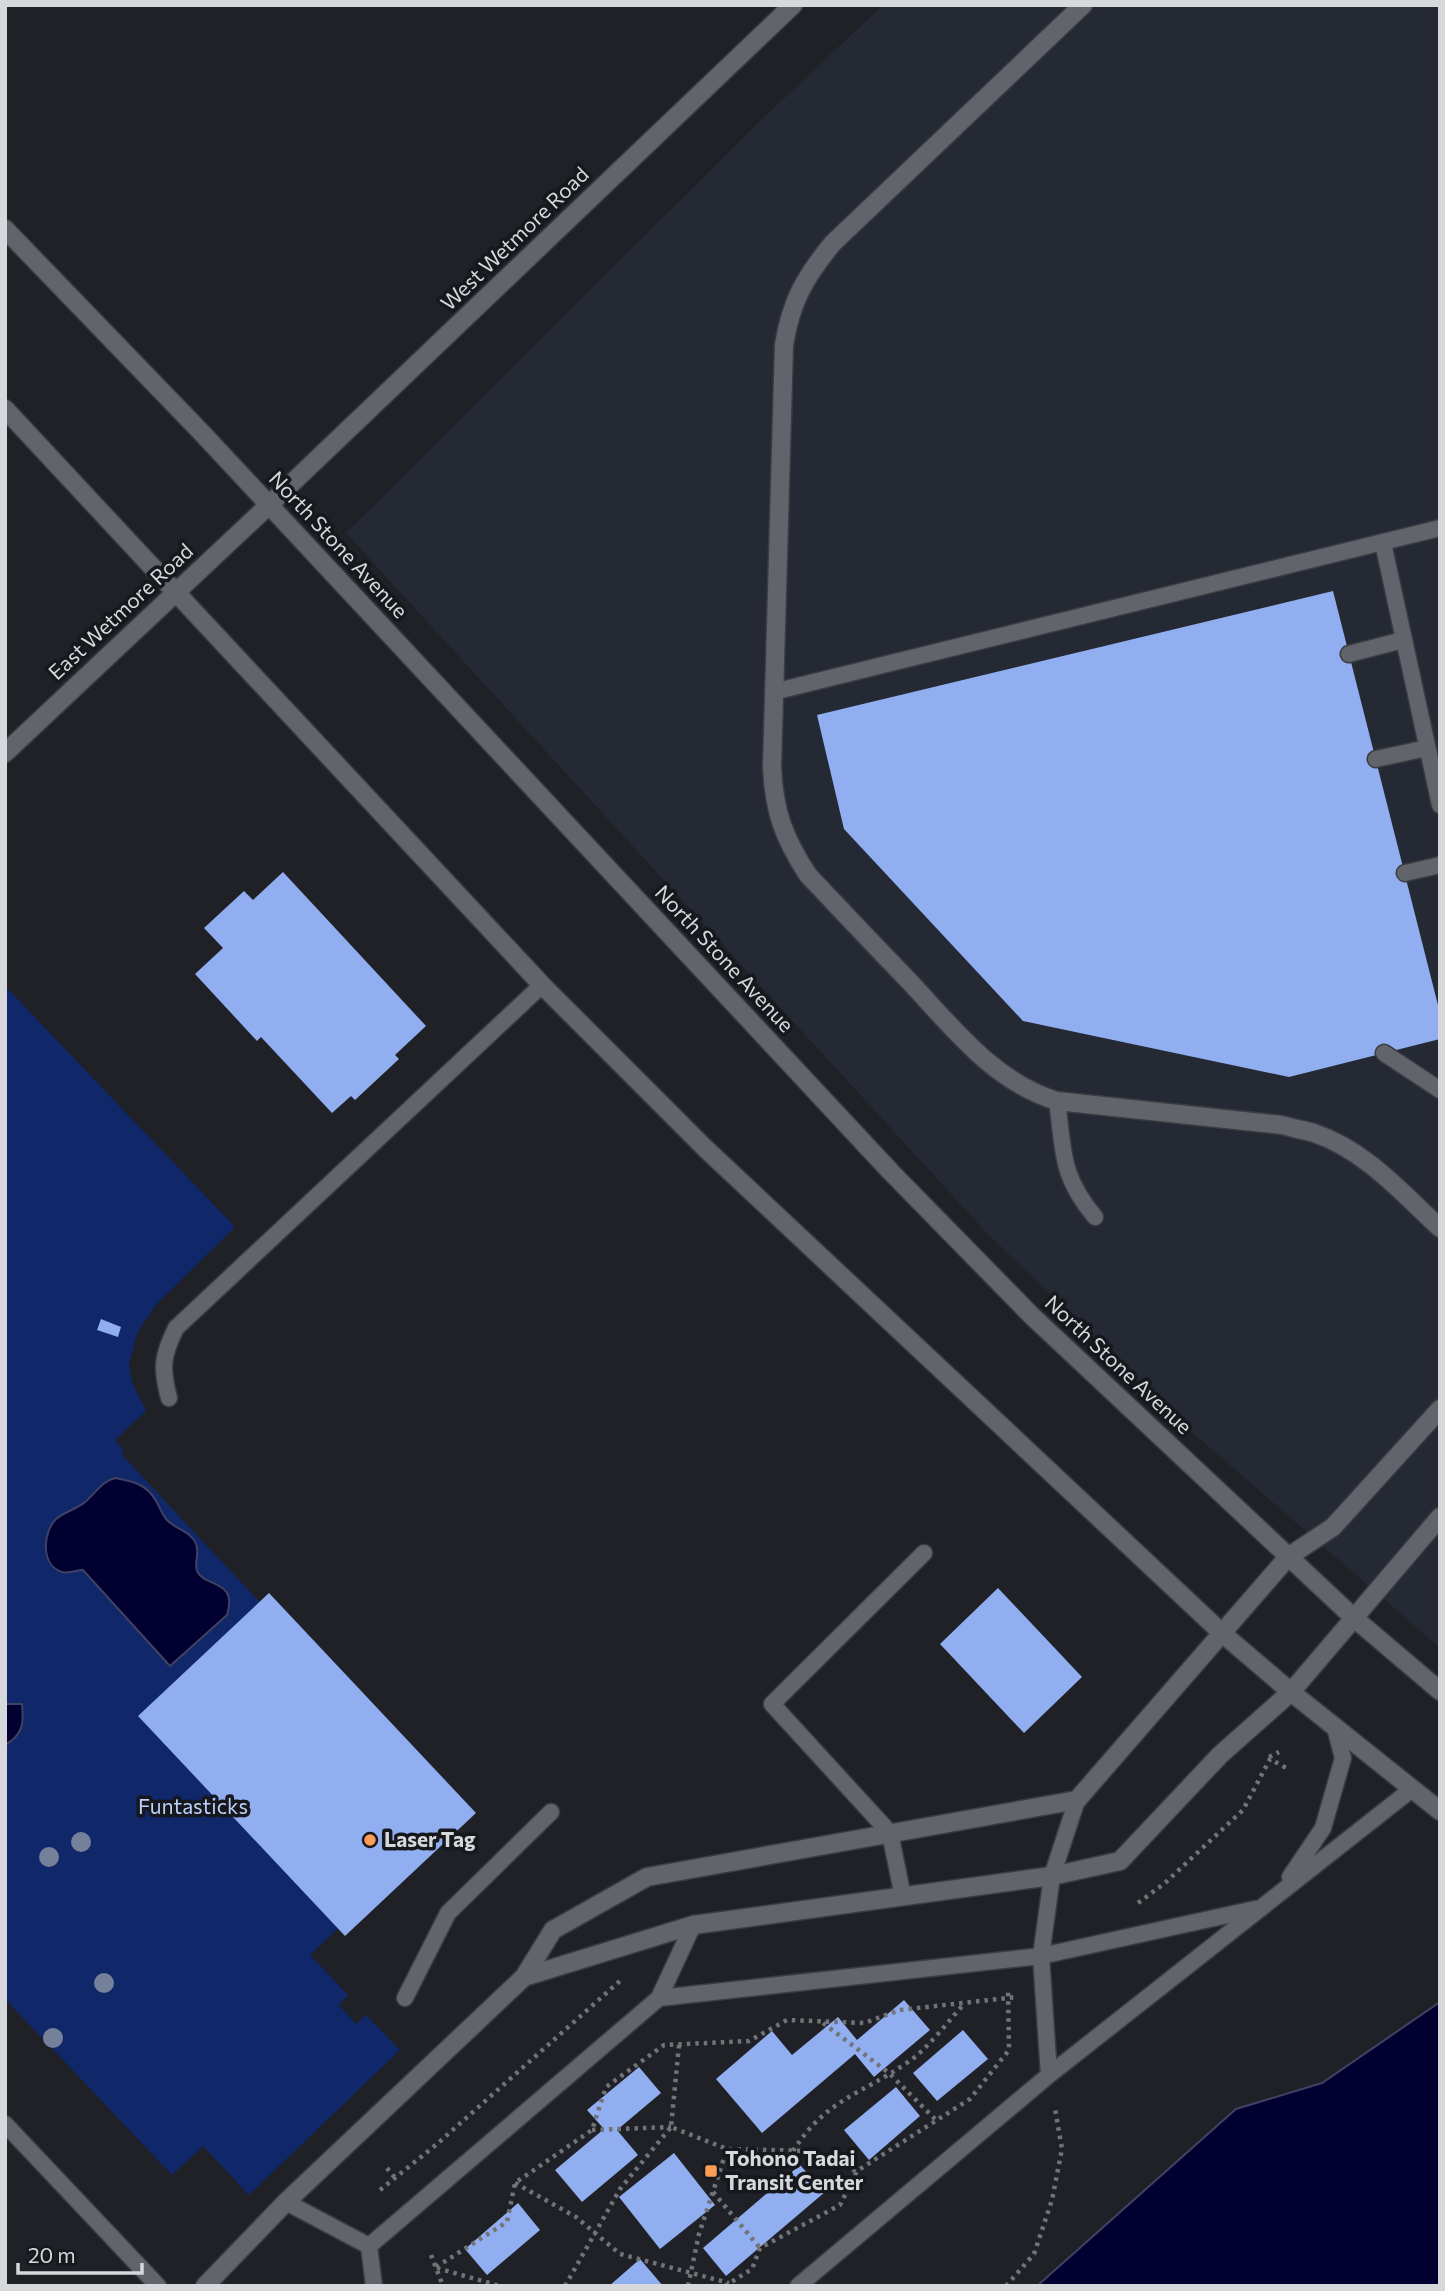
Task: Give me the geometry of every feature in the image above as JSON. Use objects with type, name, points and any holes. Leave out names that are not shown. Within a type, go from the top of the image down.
[{"type":"main road","name":"West Wetmore Road","points":[[269,505],[793,5]]},
{"type":"main road","points":[[1083,5],[833,243],[813,266],[798,291],[788,318],[784,345],[773,692],[772,767],[777,811],[790,848],[808,875],[995,1069],[1035,1094],[1057,1101],[1282,1125],[1315,1134],[1347,1148],[1376,1168],[1440,1228]]},
{"type":"main road","name":"North Stone Avenue","points":[[5,229],[202,433],[900,1181],[1032,1316],[1354,1618],[1440,1691]]},
{"type":"main road","points":[[5,409],[542,985],[706,1149],[1223,1634],[1440,1811]]},
{"type":"main road","name":"East Wetmore Road","points":[[5,753],[269,505]]},
{"type":"main road","points":[[205,2286],[286,2203],[524,1977],[553,1930],[647,1877],[1077,1800],[1288,1557],[1333,1527],[1440,1409]]},
{"type":"main road","points":[[524,1977],[693,1925],[1052,1876],[1120,1861],[1220,1755],[1291,1692],[1440,1517]]},
{"type":"lane","points":[[773,692],[1440,528]]},
{"type":"lane","points":[[1383,543],[1440,805]]},
{"type":"lane","points":[[1349,654],[1403,640]]},
{"type":"lane","points":[[1376,759],[1427,748]]},
{"type":"lane","points":[[1405,873],[1440,864]]},
{"type":"lane","points":[[169,1398],[162,1373],[165,1350],[176,1328],[542,985]]},
{"type":"lane","points":[[1384,1053],[1440,1090]]},
{"type":"lane","points":[[1057,1101],[1066,1169],[1072,1186],[1095,1217]]},
{"type":"lane","points":[[903,1897],[890,1833],[772,1704],[924,1553]]},
{"type":"lane","points":[[1278,1893],[1323,1828],[1343,1758],[1335,1728]]},
{"type":"lane","points":[[799,2286],[1049,2076],[1412,1788]]},
{"type":"lane","points":[[1049,2076],[1041,1956],[1052,1876],[1077,1800]]},
{"type":"lane","points":[[405,1998],[448,1913],[551,1812]]},
{"type":"lane","points":[[659,1998],[1041,1956],[1261,1907]]},
{"type":"lane","points":[[369,2246],[659,1998],[693,1925]]},
{"type":"lane","points":[[5,2124],[158,2286]]},
{"type":"lane","points":[[286,2203],[369,2246]]},
{"type":"lane","points":[[369,2246],[374,2286]]},
{"type":"path","points":[[1132,1907],[1165,1883],[1243,1810],[1270,1759],[1288,1769]]},
{"type":"path","points":[[380,2190],[437,2144],[627,1975]]},
{"type":"path","points":[[515,2183],[576,2217],[620,2255],[727,2284],[752,2269],[760,2248],[841,2205],[857,2171],[970,2099],[1009,2050],[1009,1980]]},
{"type":"path","points":[[592,2130],[606,2087],[664,2045],[748,2041],[787,2021],[864,2023],[900,2010],[1024,1996]]},
{"type":"path","points":[[793,2151],[806,2130],[838,2101],[910,2062],[966,2003]]},
{"type":"path","points":[[822,2022],[889,2073],[936,2120]]},
{"type":"path","points":[[565,2286],[620,2189],[671,2127],[679,2045]]},
{"type":"path","points":[[1006,2286],[1034,2254],[1052,2200],[1062,2149],[1054,2106]]},
{"type":"path","points":[[436,2267],[507,2222],[515,2183],[592,2130],[671,2127],[727,2149],[811,2151],[857,2171]]},
{"type":"path","points":[[688,2286],[699,2234],[727,2149]]},
{"type":"path","points":[[713,2191],[760,2248]]},
{"type":"path","points":[[431,2255],[443,2286]]},
{"type":"path","points":[[436,2267],[500,2286]]},
{"type":"shaded area","points":[[883,5],[1440,5],[1440,1648],[1185,1426],[984,1230],[346,533],[763,118]]},
{"type":"shaded area","points":[[115,1478],[144,1487],[152,1495],[167,1520],[194,1540],[197,1571],[228,1595],[227,1615],[170,1666],[83,1570],[62,1572],[50,1563],[47,1556],[46,1540],[56,1519],[82,1504],[102,1485]]},
{"type":"shaded area","points":[[5,1704],[22,1704],[23,1717],[19,1733],[5,1745]]},
{"type":"shaded area","points":[[1440,2002],[1440,2286],[1037,2286],[1236,2109],[1322,2083]]},
{"type":"green space","name":"Funtasticks","points":[[6,987],[235,1227],[155,1306],[137,1333],[129,1365],[132,1382],[146,1411],[115,1440],[124,1451],[122,1455],[458,1814],[310,1955],[348,1995],[339,2005],[356,2024],[366,2015],[400,2050],[249,2195],[203,2146],[172,2175],[5,1999]]},
{"type":"building","points":[[1333,591],[1440,1013],[1440,1039],[1289,1077],[1023,1021],[844,829],[817,715]]},
{"type":"building","points":[[283,872],[426,1026],[395,1055],[399,1059],[355,1100],[351,1096],[332,1113],[261,1037],[257,1041],[195,974],[223,948],[204,928],[244,891],[253,900]]},
{"type":"building","points":[[101,1319],[121,1327],[118,1337],[97,1330]]},
{"type":"building","points":[[998,1588],[1082,1677],[1024,1733],[940,1644]]},
{"type":"building","points":[[269,1593],[476,1813],[345,1936],[138,1716]]},
{"type":"building","points":[[904,2000],[930,2030],[874,2077],[855,2054],[762,2133],[716,2079],[772,2031],[792,2055],[838,2017],[857,2040]]},
{"type":"building","points":[[963,2030],[988,2059],[937,2101],[913,2073]]},
{"type":"building","points":[[639,2067],[661,2093],[617,2130],[638,2155],[582,2202],[555,2170],[604,2129],[587,2110]]},
{"type":"building","points":[[896,2087],[920,2116],[869,2160],[844,2130]]},
{"type":"building","points":[[674,2153],[715,2205],[660,2249],[619,2197]]},
{"type":"building","points":[[800,2165],[825,2192],[726,2276],[703,2248]]},
{"type":"building","points":[[518,2203],[540,2230],[487,2275],[465,2249]]},
{"type":"building","points":[[640,2259],[663,2286],[609,2286]]},
{"type":"place","name":"Laser Tag","points":[[370,1840]]},
{"type":"place","name":"Tohono Tadai Transit Center","points":[[711,2171]]}]
